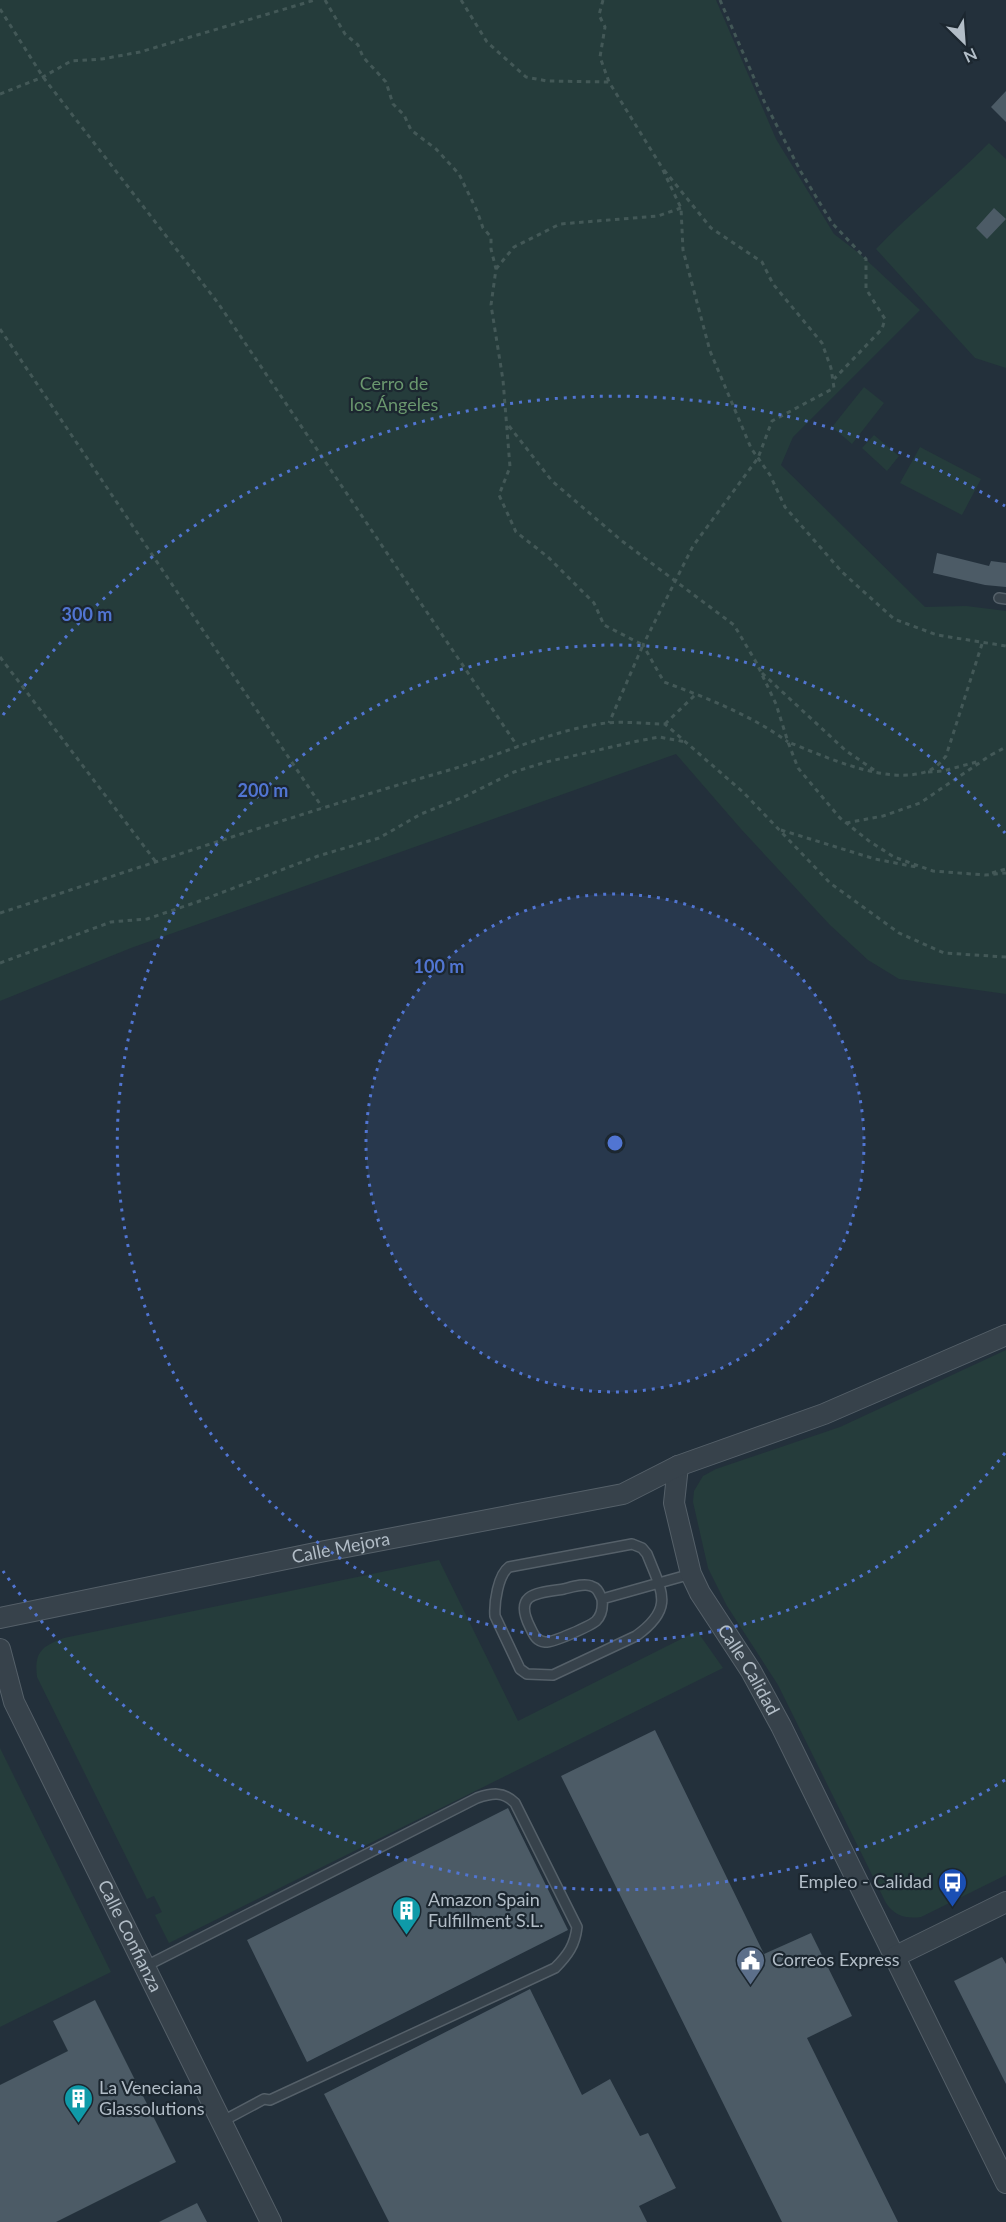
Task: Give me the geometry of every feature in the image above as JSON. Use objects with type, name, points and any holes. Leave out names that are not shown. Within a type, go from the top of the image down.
[{"type":"street","points":[[678,1466],[824,1414],[1006,1335]]},
{"type":"street","name":"Calle Calidad","points":[[678,1466],[674,1503],[692,1574],[700,1593],[751,1671],[781,1726],[894,1957],[999,2150],[1006,2183]]},
{"type":"street","name":"Calle Mejora","points":[[0,1618],[320,1552],[623,1494],[678,1466]]},
{"type":"street","name":"Calle Confianza","points":[[0,1649],[14,1702],[271,2222]]},
{"type":"street","points":[[894,1957],[1006,1902]]},
{"type":"lane","points":[[632,1544],[642,1548],[647,1554],[659,1584],[663,1598],[660,1608],[645,1629],[636,1636],[552,1675],[527,1674],[520,1669],[495,1616],[494,1608],[503,1572],[509,1567],[632,1544]]},
{"type":"lane","points":[[602,1599],[692,1574]]},
{"type":"lane","points":[[588,1584],[598,1589],[602,1599],[603,1608],[595,1622],[550,1643],[540,1641],[535,1637],[524,1615],[523,1607],[527,1599],[536,1593],[588,1584]]},
{"type":"lane","points":[[144,1967],[477,1798],[489,1794],[506,1796],[515,1803],[577,1926],[576,1940],[564,1959],[555,1968],[302,2086],[270,2100],[264,2099],[221,2122]]},
{"type":"path","points":[[0,94],[43,77],[71,61],[102,59],[140,52],[315,0]]},
{"type":"path","points":[[325,0],[345,34],[358,45],[363,57],[386,82],[393,104],[404,115],[411,130],[436,149],[459,174],[483,228],[491,237],[491,249],[496,269],[491,305],[508,425],[510,467],[499,495],[516,531],[548,557],[594,603],[604,625],[642,645],[664,682],[766,726],[788,742],[894,776],[928,771],[937,766],[946,756],[982,644]]},
{"type":"path","points":[[461,0],[487,42],[526,77],[547,81],[609,82]]},
{"type":"path","points":[[603,0],[599,15],[605,27],[600,57],[609,82],[661,166],[681,208],[683,250],[710,351],[751,448],[770,475],[785,507],[842,572],[894,619],[937,635],[982,644],[1006,646]]},
{"type":"path","points":[[720,0],[764,101],[801,172],[832,224],[866,259],[866,289],[885,319],[882,329],[833,380]]},
{"type":"path","points":[[0,9],[43,77],[218,303],[518,747]]},
{"type":"path","points":[[609,723],[642,645],[693,546],[758,458],[772,421],[834,388],[822,343],[773,284],[762,262],[711,228],[661,166]]},
{"type":"path","points":[[496,269],[514,247],[561,224],[658,216],[681,208]]},
{"type":"path","points":[[0,329],[322,807]]},
{"type":"path","points":[[508,425],[552,481],[622,541],[734,625],[776,704],[798,768],[846,823],[894,857],[933,871],[985,875],[1006,871]]},
{"type":"path","points":[[0,657],[156,862]]},
{"type":"path","points":[[760,671],[845,750],[876,772]]},
{"type":"path","points":[[665,724],[696,694]]},
{"type":"path","points":[[0,913],[322,807],[488,759],[518,747],[587,727],[609,723],[665,724],[744,793],[830,883],[899,933],[944,952],[1006,957]]},
{"type":"path","points":[[0,963],[111,922],[147,919],[318,856],[379,838],[421,814],[466,796],[514,772],[546,762],[638,741],[659,738],[686,742]]},
{"type":"path","points":[[917,773],[943,771],[979,761],[1006,747]]},
{"type":"path","points":[[846,823],[883,816],[920,803],[991,755]]},
{"type":"path","points":[[778,830],[875,859],[927,869]]},
{"type":"green space","name":"Cerro de los Ángeles","points":[[0,0],[716,0],[776,139],[834,234],[860,254],[920,310],[793,437],[781,465],[925,607],[966,606],[1006,611],[1006,994],[899,979],[868,960],[830,925],[741,829],[676,754],[131,948],[0,1001]]},
{"type":"green space","points":[[989,143],[1006,159],[1006,368],[975,358],[876,249]]},
{"type":"green space","points":[[864,387],[884,403],[852,444],[832,427]]},
{"type":"green space","points":[[874,435],[899,456],[887,471],[862,448]]},
{"type":"green space","points":[[920,447],[981,479],[962,515],[900,483]]},
{"type":"green space","points":[[1006,1350],[1006,1875],[921,1917],[905,1917],[897,1914],[886,1903],[778,1685],[727,1606],[708,1568],[693,1502],[694,1491],[703,1476],[716,1469],[840,1427]]},
{"type":"green space","points":[[439,1560],[518,1721],[697,1631],[723,1668],[169,1943],[155,1915],[162,1912],[154,1896],[147,1899],[37,1677],[37,1661],[41,1651],[64,1638]]},
{"type":"green space","points":[[0,1748],[111,1972],[0,2027]]},
{"type":"building","points":[[1006,91],[1006,122],[991,107]]},
{"type":"building","points":[[994,208],[1006,219],[987,239],[976,228]]},
{"type":"building","points":[[937,553],[989,566],[991,561],[1006,563],[1006,587],[985,585],[933,573]]},
{"type":"building","name":"Correos Express","points":[[655,1730],[764,1954],[811,1933],[852,2016],[807,2038],[898,2222],[782,2222],[561,1776]]},
{"type":"building","name":"Amazon Spain Fulfillment S.L.","points":[[508,1808],[568,1930],[307,2062],[247,1940]]},
{"type":"building","points":[[1002,1957],[1006,1964],[1006,2084],[954,1981]]},
{"type":"building","points":[[530,1989],[582,2095],[610,2079],[640,2136],[648,2133],[676,2188],[639,2206],[647,2222],[389,2222],[324,2094]]},
{"type":"building","name":"La Veneciana Glassolutions","points":[[95,2000],[176,2162],[56,2222],[0,2222],[0,2085],[68,2051],[53,2021]]},
{"type":"building","points":[[197,2203],[207,2222],[159,2222]]},
{"type":"place","name":"Empleo - Calidad","points":[[953,1908]]},
{"type":"place","name":"Amazon Spain Fulfillment S.L.","points":[[407,1936]]},
{"type":"place","name":"Correos Express","points":[[751,1986]]},
{"type":"place","name":"La Veneciana Glassolutions","points":[[78,2124]]}]
